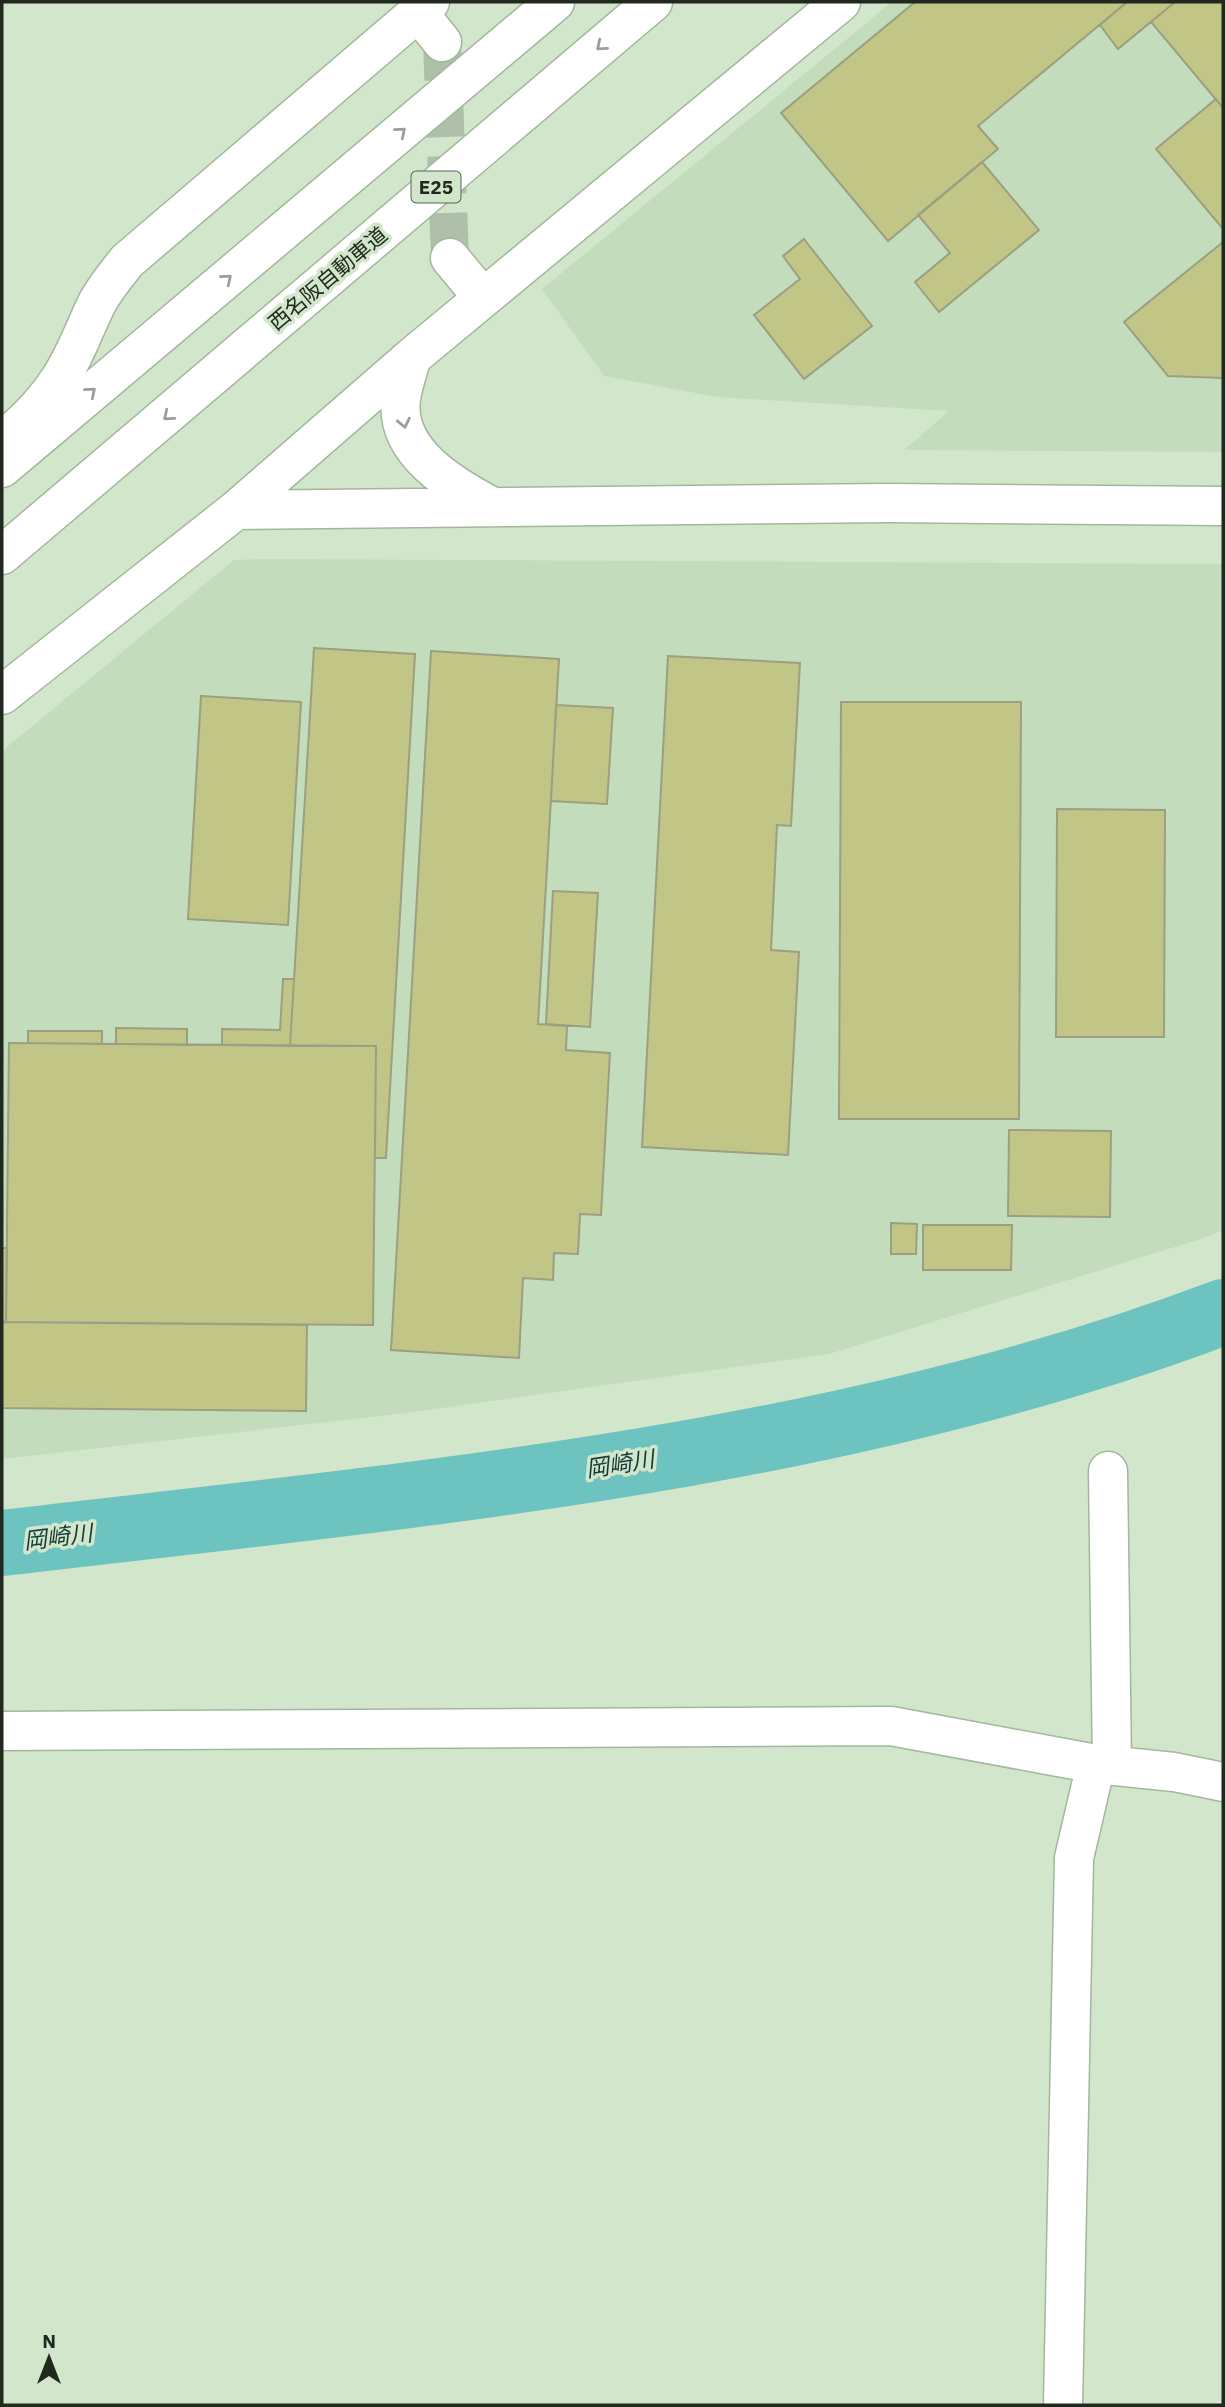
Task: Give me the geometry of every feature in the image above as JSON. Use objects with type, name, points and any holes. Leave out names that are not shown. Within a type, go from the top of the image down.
[{"type":"main road","points":[[2,468],[555,2]]},
{"type":"main road","name":"西名阪自動車道","points":[[2,555],[653,2]]},
{"type":"main road","points":[[2,695],[236,510],[412,357],[841,2]]},
{"type":"main road","points":[[2,442],[36,411],[59,382],[97,304],[109,283],[127,261],[424,7],[442,42]]},
{"type":"main road","points":[[450,258],[483,298]]},
{"type":"main road","points":[[412,357],[401,400],[403,422],[409,440],[442,475],[463,491],[493,507]]},
{"type":"main road","points":[[236,510],[888,503],[1223,506]]},
{"type":"main road","points":[[1063,2405],[1074,1858],[1104,1764],[1108,1471]]},
{"type":"main road","points":[[2,1731],[891,1726],[1223,1782]]},
{"type":"shaded area","points":[[892,2],[1223,2],[1223,452],[904,450],[949,411],[717,397],[604,376],[542,289]]},
{"type":"shaded area","points":[[234,560],[1223,564],[1223,1230],[829,1354],[398,1414],[2,1459],[2,751]]},
{"type":"building","points":[[915,2],[1127,2],[978,126],[998,149],[888,241],[781,113]]},
{"type":"building","points":[[1127,2],[1175,2],[1118,49],[1100,25]]},
{"type":"building","points":[[1175,2],[1223,2],[1223,108],[1151,22]]},
{"type":"building","points":[[1216,99],[1223,108],[1223,229],[1156,149]]},
{"type":"building","points":[[982,162],[1039,230],[939,312],[915,282],[950,253],[918,215]]},
{"type":"building","points":[[804,239],[872,326],[804,379],[754,315],[800,279],[783,256]]},
{"type":"building","points":[[1223,242],[1223,378],[1168,376],[1124,322]]},
{"type":"building","points":[[314,648],[415,654],[386,1158],[375,1158],[376,1046],[290,1046]]},
{"type":"building","points":[[431,651],[559,659],[538,1024],[567,1026],[566,1050],[610,1053],[601,1215],[580,1214],[578,1254],[554,1253],[553,1280],[523,1278],[519,1358],[391,1350]]},
{"type":"building","points":[[668,656],[800,663],[791,826],[777,825],[771,950],[799,952],[788,1155],[642,1147]]},
{"type":"building","points":[[201,696],[301,702],[288,925],[188,919]]},
{"type":"building","points":[[841,702],[1021,702],[1019,1119],[839,1119]]},
{"type":"building","points":[[556,705],[613,708],[607,804],[551,801]]},
{"type":"building","points":[[1057,809],[1165,810],[1164,1037],[1056,1037]]},
{"type":"building","points":[[553,891],[598,893],[590,1027],[546,1024]]},
{"type":"building","points":[[283,979],[294,979],[290,1046],[222,1045],[222,1029],[280,1030]]},
{"type":"building","points":[[116,1028],[187,1029],[187,1045],[116,1044]]},
{"type":"building","points":[[28,1031],[102,1031],[102,1044],[28,1043]]},
{"type":"building","points":[[9,1043],[376,1046],[373,1325],[6,1322]]},
{"type":"building","points":[[1009,1130],[1111,1131],[1110,1217],[1008,1216]]},
{"type":"building","points":[[891,1223],[917,1224],[916,1254],[891,1254]]},
{"type":"building","points":[[923,1225],[1012,1225],[1011,1270],[923,1270]]},
{"type":"building","points":[[2,1248],[7,1248],[6,1322],[2,1322]]},
{"type":"building","points":[[2,1322],[307,1325],[306,1411],[2,1408]]},
{"type":"waterway","name":"岡崎川","points":[[2,1543],[466,1488],[620,1465],[774,1437],[926,1403],[1076,1362],[1223,1312]]},
{"type":"tunnel","points":[[442,42],[450,258]]}]
